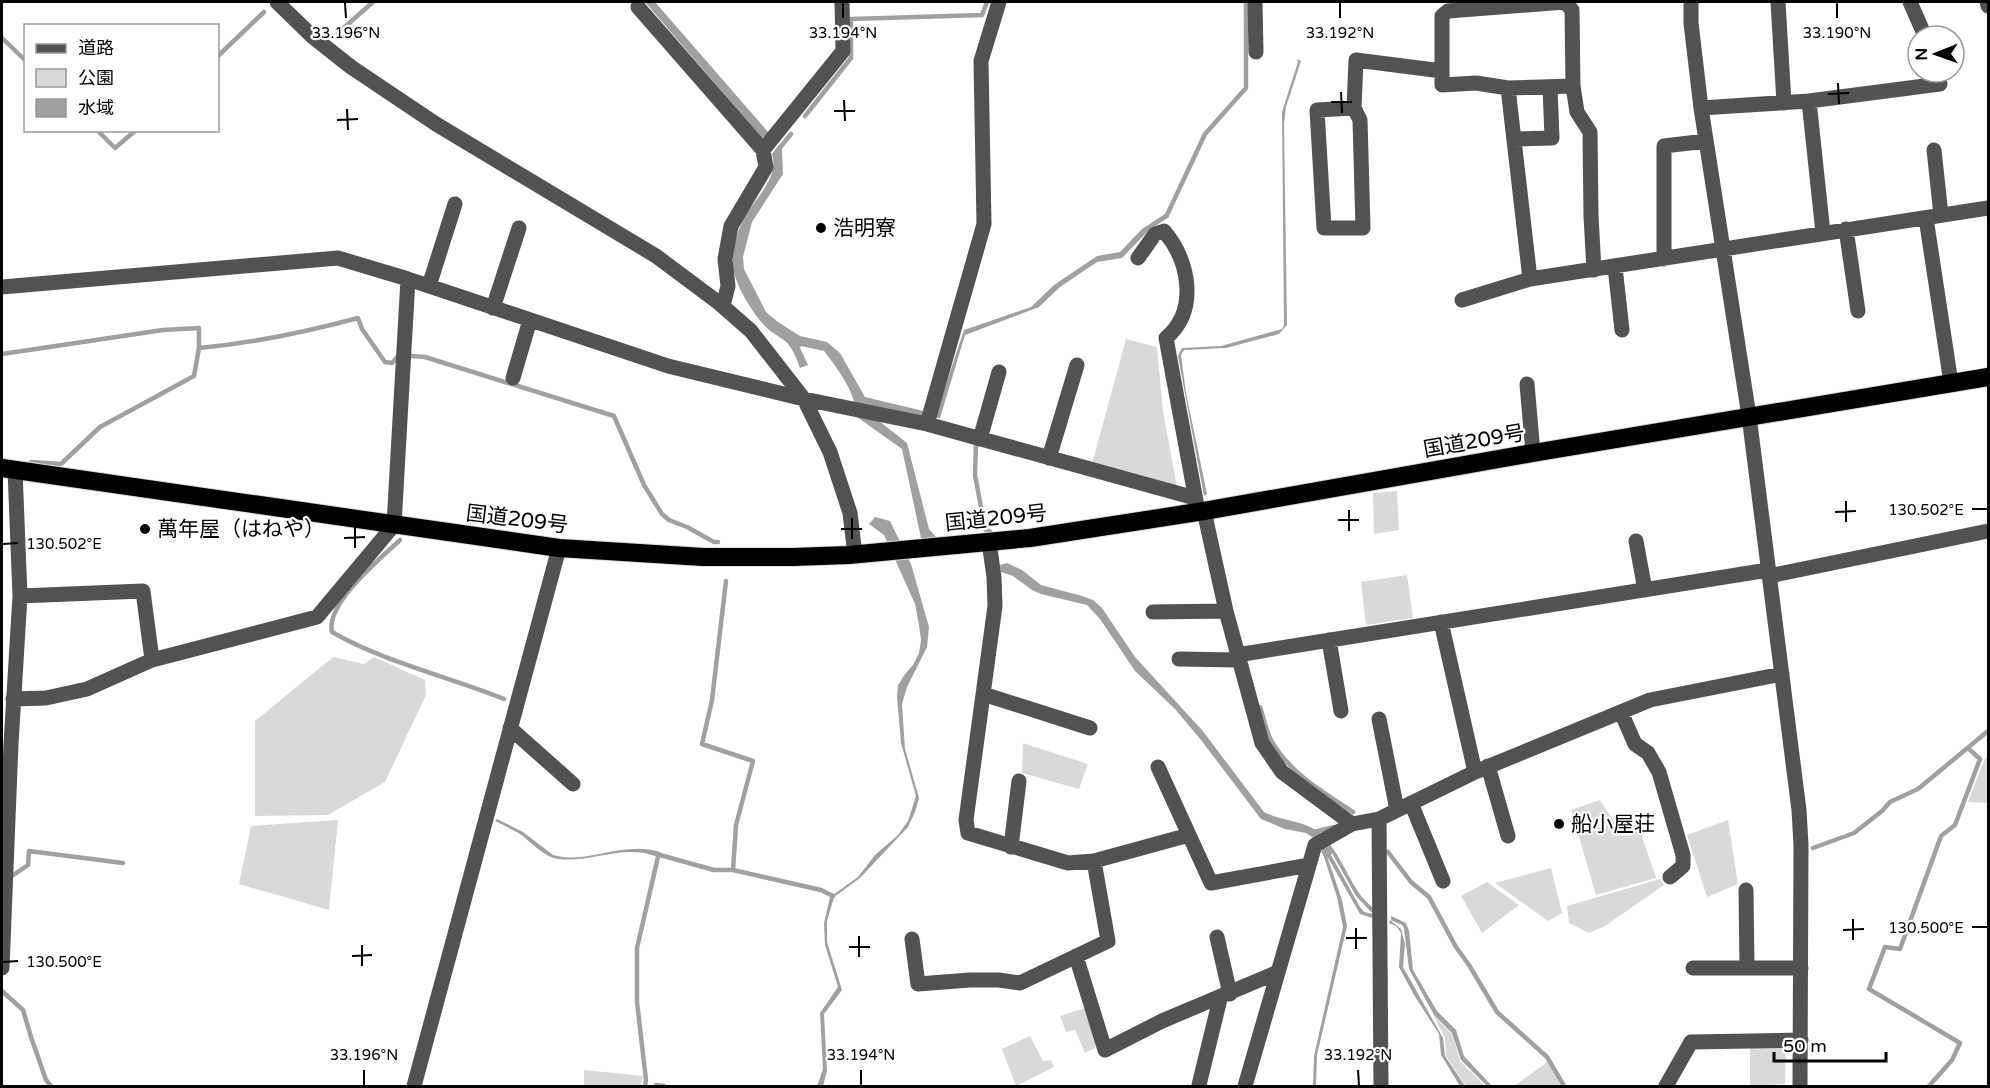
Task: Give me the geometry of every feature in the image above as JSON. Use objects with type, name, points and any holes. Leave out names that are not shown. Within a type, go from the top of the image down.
[{"type":"highway","name":"国道209号","points":[[8,469],[558,548],[703,556],[855,555],[1030,538],[1199,507],[1989,377]]},
{"type":"street","points":[[277,2],[313,37],[351,68],[436,124],[656,256],[723,306],[751,331],[804,399],[830,452],[850,513],[855,555]]},
{"type":"street","points":[[763,150],[843,51],[842,2]]},
{"type":"street","points":[[927,424],[984,224],[981,61],[999,2]]},
{"type":"street","points":[[1255,2],[1256,52]]},
{"type":"street","points":[[1574,86],[1508,88],[1476,83],[1442,85],[1442,16],[1448,11],[1482,4],[1564,2],[1572,10],[1577,112],[1590,132],[1594,270]]},
{"type":"street","points":[[1691,2],[1691,22],[1701,108],[1749,416],[1799,810],[1801,845],[1800,1086]]},
{"type":"street","points":[[1778,2],[1784,103]]},
{"type":"street","points":[[1910,2],[1919,24]]},
{"type":"street","points":[[1987,2],[1989,6]]},
{"type":"street","points":[[638,7],[763,150],[766,167],[731,226],[724,259],[728,286],[723,306]]},
{"type":"street","points":[[1354,108],[1317,110],[1324,228],[1363,228],[1360,120],[1354,108],[1356,60],[1442,71]]},
{"type":"street","points":[[1701,108],[1809,101],[1940,84]]},
{"type":"street","points":[[1514,139],[1552,138],[1550,87]]},
{"type":"street","points":[[1508,88],[1530,279]]},
{"type":"street","points":[[1809,101],[1823,233]]},
{"type":"street","points":[[1664,259],[1664,146],[1706,141]]},
{"type":"street","points":[[1934,150],[1934,217],[1951,383]]},
{"type":"street","points":[[429,286],[455,204]]},
{"type":"street","points":[[1462,300],[1530,279],[1989,208]]},
{"type":"street","points":[[493,308],[519,228]]},
{"type":"street","points":[[1846,229],[1858,311]]},
{"type":"street","points":[[1138,258],[1155,234],[1164,231],[1175,244],[1184,266],[1187,287],[1184,316],[1176,330],[1166,338],[1199,507],[1262,743],[1282,772],[1352,824]]},
{"type":"street","points":[[2,287],[338,258],[408,279],[668,366],[804,399],[927,424],[1049,458],[1199,507]]},
{"type":"street","points":[[1615,267],[1622,330]]},
{"type":"street","points":[[14,699],[46,698],[87,689],[153,660],[317,617],[394,525],[408,279]]},
{"type":"street","points":[[513,378],[530,320]]},
{"type":"street","points":[[1049,458],[1077,365]]},
{"type":"street","points":[[980,439],[999,372]]},
{"type":"street","points":[[1527,384],[1533,453]]},
{"type":"street","points":[[2,968],[20,596],[8,469]]},
{"type":"street","points":[[1179,659],[1238,658],[1329,640],[1441,622],[1769,573],[1989,531]]},
{"type":"street","points":[[1636,541],[1645,590]]},
{"type":"street","points":[[989,542],[995,606],[966,820],[968,833],[1068,863],[1094,861],[1189,835]]},
{"type":"street","points":[[414,1086],[558,548]]},
{"type":"street","points":[[20,596],[142,591],[153,660]]},
{"type":"street","points":[[1153,612],[1226,610]]},
{"type":"street","points":[[1441,622],[1482,769],[1508,836]]},
{"type":"street","points":[[1329,640],[1341,711]]},
{"type":"street","points":[[1245,1086],[1315,845],[1352,824],[1379,819],[1482,769],[1650,700],[1782,674]]},
{"type":"street","points":[[983,694],[1090,728]]},
{"type":"street","points":[[1621,712],[1635,744],[1648,753],[1659,772],[1683,855],[1683,866],[1670,877]]},
{"type":"street","points":[[1379,719],[1404,806],[1443,881]]},
{"type":"street","points":[[510,728],[573,784]]},
{"type":"street","points":[[1158,767],[1211,883],[1309,864]]},
{"type":"street","points":[[1011,847],[1019,781]]},
{"type":"street","points":[[1379,819],[1381,1086]]},
{"type":"street","points":[[912,939],[918,984],[970,980],[1020,983],[1108,941],[1094,861]]},
{"type":"street","points":[[1746,890],[1747,968]]},
{"type":"street","points":[[1199,1085],[1225,996],[1217,937]]},
{"type":"street","points":[[1076,956],[1105,1050],[1162,1021],[1278,972]]},
{"type":"street","points":[[1693,968],[1801,968]]},
{"type":"street","points":[[1666,1086],[1691,1042],[1801,1040]]},
{"type":"green space","points":[[1126,339],[1157,347],[1163,411],[1177,487],[1092,464]]},
{"type":"green space","points":[[1397,491],[1399,530],[1374,534],[1373,493]]},
{"type":"green space","points":[[1407,575],[1413,618],[1366,625],[1361,582]]},
{"type":"green space","points":[[333,657],[364,664],[374,657],[425,680],[426,695],[385,782],[328,815],[255,816],[255,721]]},
{"type":"green space","points":[[1023,743],[1088,764],[1079,789],[1022,773]]},
{"type":"green space","points":[[1985,758],[1988,758],[1988,803],[1968,802]]},
{"type":"green space","points":[[1600,800],[1618,828],[1637,822],[1656,878],[1596,895],[1571,810]]},
{"type":"green space","points":[[338,820],[329,910],[239,884],[251,826]]},
{"type":"green space","points":[[1728,820],[1738,884],[1707,897],[1687,835]]},
{"type":"green space","points":[[1551,868],[1562,913],[1548,921],[1495,883]]},
{"type":"green space","points":[[1660,879],[1664,885],[1605,926],[1589,933],[1569,923],[1567,906]]},
{"type":"green space","points":[[1487,882],[1519,905],[1482,933],[1461,896]]},
{"type":"green space","points":[[1088,1007],[1095,1048],[1085,1053],[1075,1030],[1066,1032],[1060,1016]]},
{"type":"green space","points":[[1433,1015],[1452,1034],[1460,1061],[1485,1086],[1466,1086],[1446,1056],[1445,1038]]},
{"type":"green space","points":[[1030,1036],[1043,1061],[1051,1060],[1054,1067],[1016,1086],[1002,1049]]},
{"type":"green space","points":[[1786,1045],[1785,1084],[1750,1086],[1750,1046]]},
{"type":"green space","points":[[1547,1062],[1561,1086],[1514,1086]]},
{"type":"green space","points":[[584,1070],[643,1076],[641,1086],[584,1086]]},
{"type":"water","points":[[645,2],[655,2],[769,133],[762,138]]},
{"type":"water","points":[[1297,59],[1301,61],[1286,107],[1284,124],[1287,325],[1279,334],[1226,348],[1184,350],[1181,355],[1186,393],[1207,494],[1204,496],[1178,356],[1182,348],[1221,346],[1282,329],[1284,326],[1282,112]]},
{"type":"water","points":[[779,145],[782,150],[783,174],[752,222],[743,257],[744,269],[766,312],[800,336],[827,342],[840,353],[865,397],[936,414],[964,330],[1031,307],[1054,285],[1097,256],[1120,252],[1142,229],[1168,212],[1169,217],[1149,230],[1122,258],[1097,262],[1060,287],[1039,307],[965,335],[940,418],[874,417],[907,443],[929,529],[938,539],[922,540],[921,538],[902,449],[857,417],[850,390],[824,351],[801,346],[808,365],[800,368],[790,347],[761,321],[745,299],[737,282],[733,262],[738,233],[746,214],[769,181],[773,163],[772,154]]},
{"type":"water","points":[[875,517],[890,521],[911,564],[929,627],[927,647],[907,687],[902,704],[905,749],[919,798],[908,827],[860,878],[834,897],[827,921],[827,942],[842,990],[824,1014],[827,1071],[823,1086],[817,1086],[823,1069],[820,1013],[838,987],[825,945],[824,923],[830,897],[858,877],[875,855],[898,835],[908,821],[916,796],[901,743],[897,697],[898,685],[919,653],[921,640],[919,625],[915,604],[884,535],[869,524]]},
{"type":"water","points":[[1007,563],[1022,570],[1041,585],[1093,600],[1102,608],[1135,657],[1202,730],[1264,812],[1311,827],[1324,837],[1354,885],[1375,910],[1372,913],[1356,896],[1332,853],[1331,855],[1360,907],[1364,912],[1373,914],[1372,918],[1360,914],[1327,856],[1342,900],[1347,926],[1317,1055],[1316,1086],[1313,1086],[1314,1056],[1343,927],[1337,897],[1324,857],[1315,839],[1306,833],[1285,829],[1261,819],[1175,709],[1135,671],[1100,619],[1087,605],[1032,590],[1013,576],[1001,572],[1000,565]]},
{"type":"water","points":[[497,819],[523,832],[553,855],[578,857],[619,850],[646,849],[660,852],[660,855],[658,857],[633,852],[571,859],[553,858],[520,834],[495,821]]},
{"type":"water","points":[[1391,916],[1406,923],[1413,970],[1437,1011],[1456,1030],[1464,1056],[1492,1086],[1487,1086],[1461,1060],[1452,1033],[1434,1015],[1409,969],[1404,928],[1391,920]]},
{"type":"water","points":[[1390,920],[1401,929],[1405,944],[1403,967],[1443,1038],[1445,1056],[1465,1086],[1460,1086],[1441,1055],[1439,1034],[1399,967],[1401,933],[1396,926],[1389,923]]},
{"type":"waterway","points":[[338,33],[373,2]]},
{"type":"waterway","points":[[805,116],[851,58],[851,19],[982,15],[987,2]]},
{"type":"waterway","points":[[1167,215],[1205,134],[1246,88],[1246,2]]},
{"type":"waterway","points":[[219,55],[264,12]]},
{"type":"waterway","points":[[2,38],[24,59]]},
{"type":"waterway","points":[[99,132],[115,148],[134,132]]},
{"type":"waterway","points":[[778,150],[791,134]]},
{"type":"waterway","points":[[2,354],[163,330],[199,328],[199,348],[280,336],[358,318],[362,329],[385,362],[392,363],[399,355],[425,357],[614,416],[644,485],[662,514],[669,520],[718,542]]},
{"type":"waterway","points":[[31,462],[61,464],[100,427],[194,376],[199,348]]},
{"type":"waterway","points":[[976,441],[975,475],[985,529],[990,532]]},
{"type":"waterway","points":[[400,540],[345,595],[332,621],[332,632],[395,661],[504,699]]},
{"type":"waterway","points":[[660,855],[714,870],[733,870],[736,825],[753,761],[702,744],[712,700],[726,581]]},
{"type":"waterway","points":[[1260,707],[1270,738],[1288,764],[1308,782],[1353,812]]},
{"type":"waterway","points":[[1813,848],[1854,833],[1890,802],[1918,789],[1988,731]]},
{"type":"waterway","points":[[1929,1086],[1952,1060],[1960,1043],[1869,989],[1885,947],[1900,949],[1941,836],[1955,825],[1980,759],[1968,748]]},
{"type":"waterway","points":[[1314,832],[1334,827]]},
{"type":"waterway","points":[[9,878],[28,865],[29,851],[123,863]]},
{"type":"waterway","points":[[1388,852],[1411,882],[1429,897],[1456,947],[1497,1012],[1547,1057],[1564,1086]]},
{"type":"waterway","points":[[645,1086],[637,1002],[637,948],[658,857]]},
{"type":"waterway","points":[[733,870],[821,890],[833,896]]},
{"type":"waterway","points":[[2,991],[23,1010],[46,1080],[51,1086]]},
{"type":"waterway","points":[[656,1085],[664,1086]]},
{"type":"place","name":"浩明寮","points":[[821,228]]},
{"type":"place","name":"萬年屋（はねや）","points":[[145,529]]},
{"type":"place","name":"船小屋荘","points":[[1559,824]]}]
